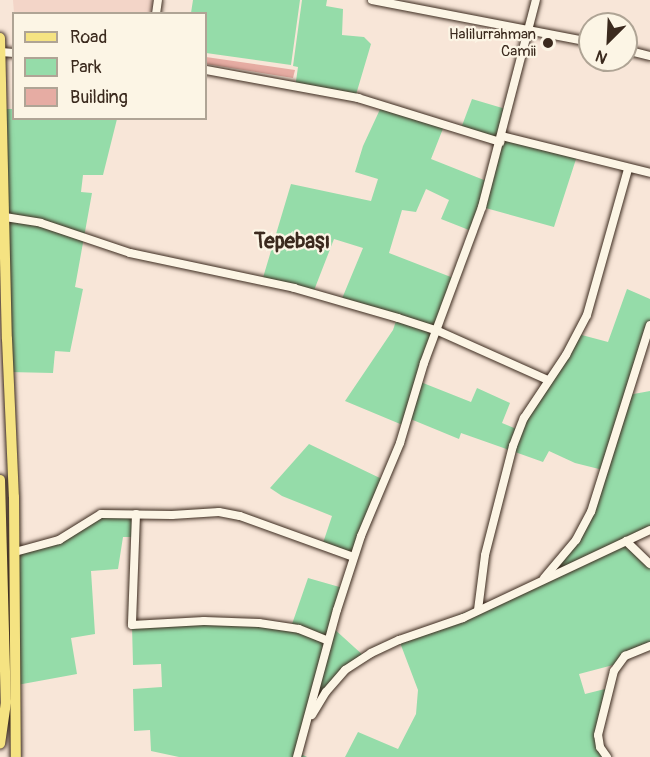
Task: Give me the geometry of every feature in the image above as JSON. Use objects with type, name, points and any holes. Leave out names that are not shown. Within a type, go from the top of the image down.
[{"type":"main road","points":[[0,38],[15,552],[16,757]]},
{"type":"main road","points":[[0,480],[6,702],[0,744]]},
{"type":"street","points":[[372,0],[578,40]]},
{"type":"street","points":[[297,757],[353,557],[400,443],[436,330],[474,231],[501,139],[536,0]]},
{"type":"street","points":[[207,70],[358,98],[501,139],[650,173]]},
{"type":"street","points":[[478,610],[485,555],[511,452],[524,418],[587,315],[628,169]]},
{"type":"street","points":[[5,217],[40,223],[157,260],[303,290],[436,330],[548,380]]},
{"type":"street","points":[[542,580],[576,540],[591,513],[650,325]]},
{"type":"street","points":[[15,552],[59,540],[101,513],[231,513],[353,557]]},
{"type":"street","points":[[136,514],[132,625],[204,621],[259,623],[299,629],[328,641]]},
{"type":"street","points":[[306,726],[326,692],[353,664],[399,640],[478,610],[650,530]]},
{"type":"street","points":[[626,541],[650,564]]},
{"type":"street","points":[[607,757],[600,747],[598,735],[614,671],[625,656],[650,646]]},
{"type":"shaded area","points":[[13,0],[153,0],[151,12],[14,12]]},
{"type":"green space","points":[[193,0],[300,0],[291,65],[207,53],[207,12],[191,12]]},
{"type":"green space","points":[[302,0],[327,0],[326,6],[343,9],[342,35],[364,37],[371,44],[355,98],[295,88],[298,67],[293,66]]},
{"type":"green space","points":[[472,99],[509,110],[502,136],[577,156],[554,227],[482,207],[474,232],[441,219],[449,200],[426,189],[416,212],[402,210],[389,253],[456,279],[418,381],[471,402],[477,388],[510,403],[502,423],[519,430],[578,334],[608,342],[627,289],[650,299],[650,325],[628,395],[650,391],[650,530],[626,541],[650,564],[650,646],[617,664],[579,674],[585,694],[609,688],[598,735],[607,757],[345,757],[358,732],[398,749],[416,714],[418,690],[399,640],[542,580],[576,540],[603,470],[575,463],[549,451],[543,462],[461,433],[459,439],[408,418],[405,426],[345,401],[393,330],[397,318],[341,301],[363,248],[334,239],[313,293],[262,281],[291,184],[371,201],[378,179],[355,172],[363,146],[382,105],[444,126],[431,159],[489,182],[500,142],[460,131]]},
{"type":"green space","points":[[2,109],[12,109],[12,120],[117,120],[103,175],[83,175],[81,192],[92,193],[75,287],[83,289],[70,352],[55,351],[53,373],[9,372]]},
{"type":"green space","points":[[309,444],[384,480],[353,557],[322,546],[332,516],[282,496],[270,488]]},
{"type":"green space","points":[[136,514],[135,537],[123,537],[118,569],[91,571],[95,634],[71,638],[77,674],[17,685],[15,552],[39,547],[90,518]]},
{"type":"green space","points":[[308,578],[343,588],[332,627],[365,657],[345,670],[306,726],[299,753],[307,757],[179,757],[151,751],[150,730],[134,731],[133,689],[162,687],[161,664],[133,665],[132,625],[176,622],[291,627]]},
{"type":"building","points":[[207,57],[295,70],[293,78],[207,64]]},
{"type":"place","name":"Halilurrahman Camii","points":[[548,43]]},
{"type":"district","name":"Tepebaşı","points":[[292,242]]}]
